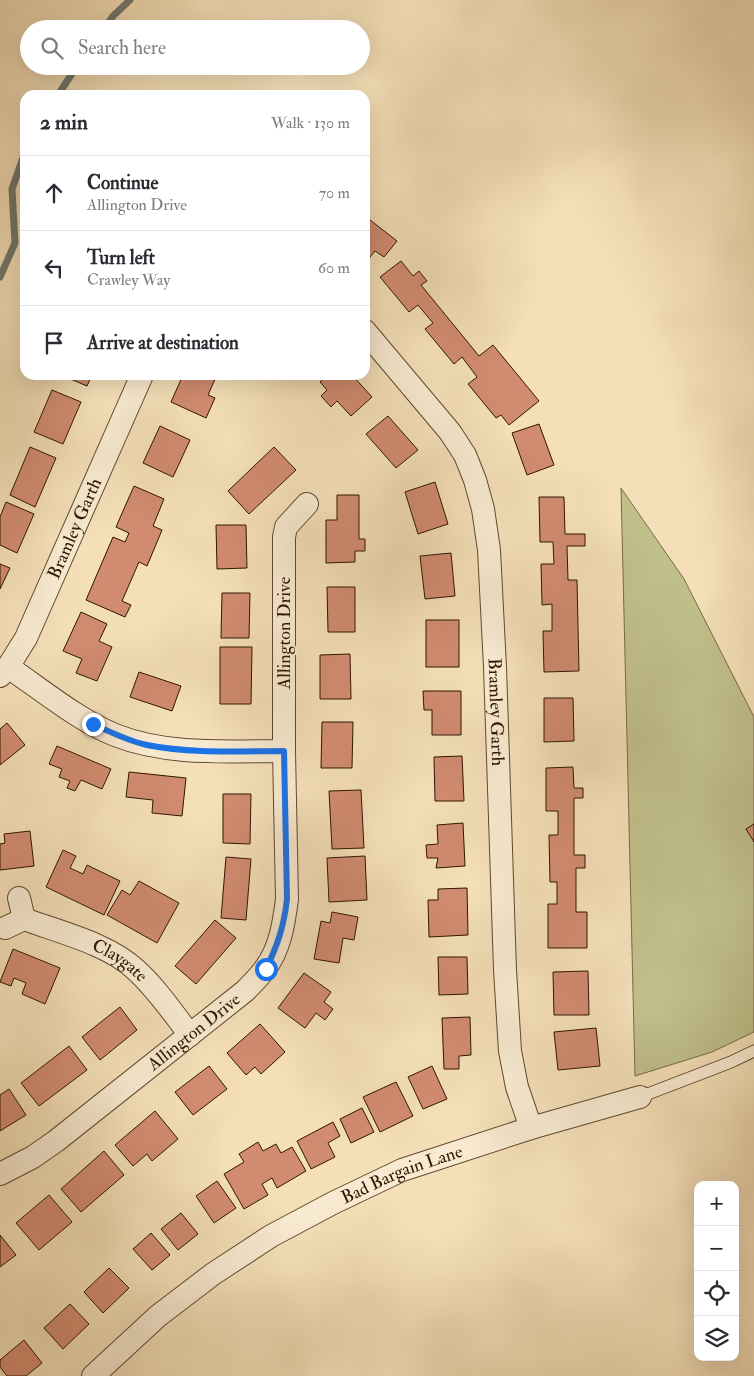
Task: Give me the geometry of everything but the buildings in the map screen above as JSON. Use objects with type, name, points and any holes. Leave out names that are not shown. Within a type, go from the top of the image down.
[{"type":"street","name":"Bramley Garth","points":[[370,337],[450,432],[465,455],[483,509],[489,550],[505,970],[510,1051],[517,1088],[531,1128]]},
{"type":"street","name":"Bramley Garth","points":[[4,671],[26,638],[140,380]]},
{"type":"street","name":"Allington Drive","points":[[0,1174],[56,1141],[190,1036],[246,990],[266,969],[277,947],[284,923],[287,899],[284,751],[284,537],[286,527],[307,504]]},
{"type":"street","points":[[4,671],[93,724],[114,735],[145,745],[179,750],[284,751]]},
{"type":"street","name":"Claygate","points":[[19,898],[15,924],[85,941],[112,953],[136,969],[159,995],[190,1036]]},
{"type":"street","name":"Bad Bargain Lane","points":[[93,1376],[158,1316],[214,1274],[271,1236],[333,1203],[402,1170],[531,1128],[640,1097]]},
{"type":"lane","name":"Bad Bargain Lane","points":[[640,1097],[731,1062],[754,1051]]},
{"type":"green space","points":[[621,488],[684,579],[754,717],[754,1032],[712,1052],[635,1076]]},
{"type":"waterway","points":[[110,20],[130,0]]},
{"type":"waterway","points":[[61,90],[71,75]]},
{"type":"waterway","points":[[0,277],[15,243],[12,189],[20,166]]},
{"type":"route","points":[[93,724],[114,735],[145,745],[179,750],[284,751],[287,899],[284,923],[277,947],[266,969]]}]
